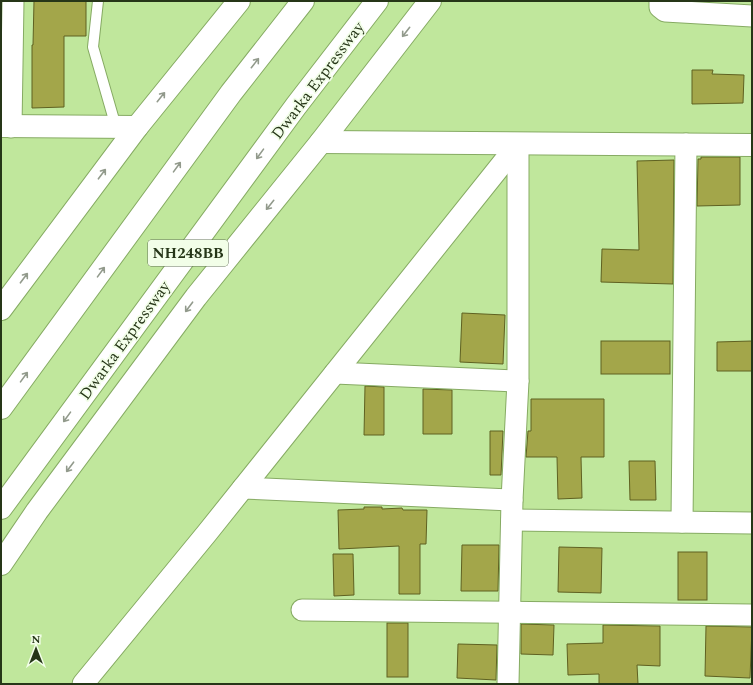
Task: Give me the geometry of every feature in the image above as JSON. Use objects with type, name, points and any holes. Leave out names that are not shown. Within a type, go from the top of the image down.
[{"type":"main road","points":[[1,309],[127,127],[239,1]]},
{"type":"main road","name":"NH248BB","points":[[1,408],[231,93],[303,1]]},
{"type":"main road","name":"Dwarka Expressway","points":[[1,508],[296,106],[377,1]]},
{"type":"main road","points":[[1,564],[42,504],[196,297],[321,142],[430,1]]},
{"type":"main road","points":[[6,127],[127,127]]},
{"type":"main road","points":[[321,142],[752,145]]},
{"type":"street","points":[[6,127],[13,1]]},
{"type":"street","points":[[660,1],[661,9],[665,12],[752,16]]},
{"type":"street","points":[[83,684],[243,488],[518,144]]},
{"type":"street","points":[[508,684],[512,510],[518,381],[518,144]]},
{"type":"street","points":[[682,522],[686,144]]},
{"type":"street","points":[[335,372],[518,381]]},
{"type":"street","points":[[243,488],[682,522],[752,523]]},
{"type":"street","points":[[302,610],[752,615]]},
{"type":"lane","points":[[98,1],[93,47],[127,127]]},
{"type":"building","points":[[34,1],[86,1],[86,36],[64,36],[64,107],[32,108]]},
{"type":"building","points":[[692,70],[713,70],[712,74],[744,75],[743,103],[692,104]]},
{"type":"building","points":[[701,157],[740,157],[740,205],[697,206],[698,159],[701,159]]},
{"type":"building","points":[[674,160],[673,284],[601,282],[602,249],[639,250],[637,161]]},
{"type":"building","points":[[462,313],[505,315],[503,364],[460,362]]},
{"type":"building","points":[[601,341],[670,341],[670,374],[601,374]]},
{"type":"building","points":[[752,341],[752,371],[717,371],[717,342]]},
{"type":"building","points":[[365,386],[384,387],[384,435],[364,435]]},
{"type":"building","points":[[423,389],[452,390],[452,434],[423,434]]},
{"type":"building","points":[[531,399],[604,399],[604,457],[581,457],[582,498],[558,499],[557,457],[526,457],[528,431],[531,431]]},
{"type":"building","points":[[490,431],[503,431],[501,475],[490,475]]},
{"type":"building","points":[[629,461],[655,461],[656,500],[630,500]]},
{"type":"building","points":[[364,507],[427,510],[426,544],[420,544],[420,594],[399,594],[399,546],[339,549],[338,510],[364,509]]},
{"type":"building","points":[[462,545],[499,545],[498,591],[461,591]]},
{"type":"building","points":[[559,547],[602,548],[601,593],[558,592]]},
{"type":"building","points":[[678,552],[707,552],[707,600],[678,600]]},
{"type":"building","points":[[333,554],[353,554],[354,595],[334,596]]},
{"type":"building","points":[[387,623],[408,623],[408,677],[387,677]]},
{"type":"building","points":[[521,624],[554,625],[553,655],[521,654]]},
{"type":"building","points":[[603,625],[660,626],[660,666],[637,665],[638,684],[599,684],[599,674],[568,675],[567,644],[603,643]]},
{"type":"building","points":[[706,626],[752,627],[750,678],[705,676]]},
{"type":"building","points":[[458,644],[497,645],[496,680],[457,678]]}]
